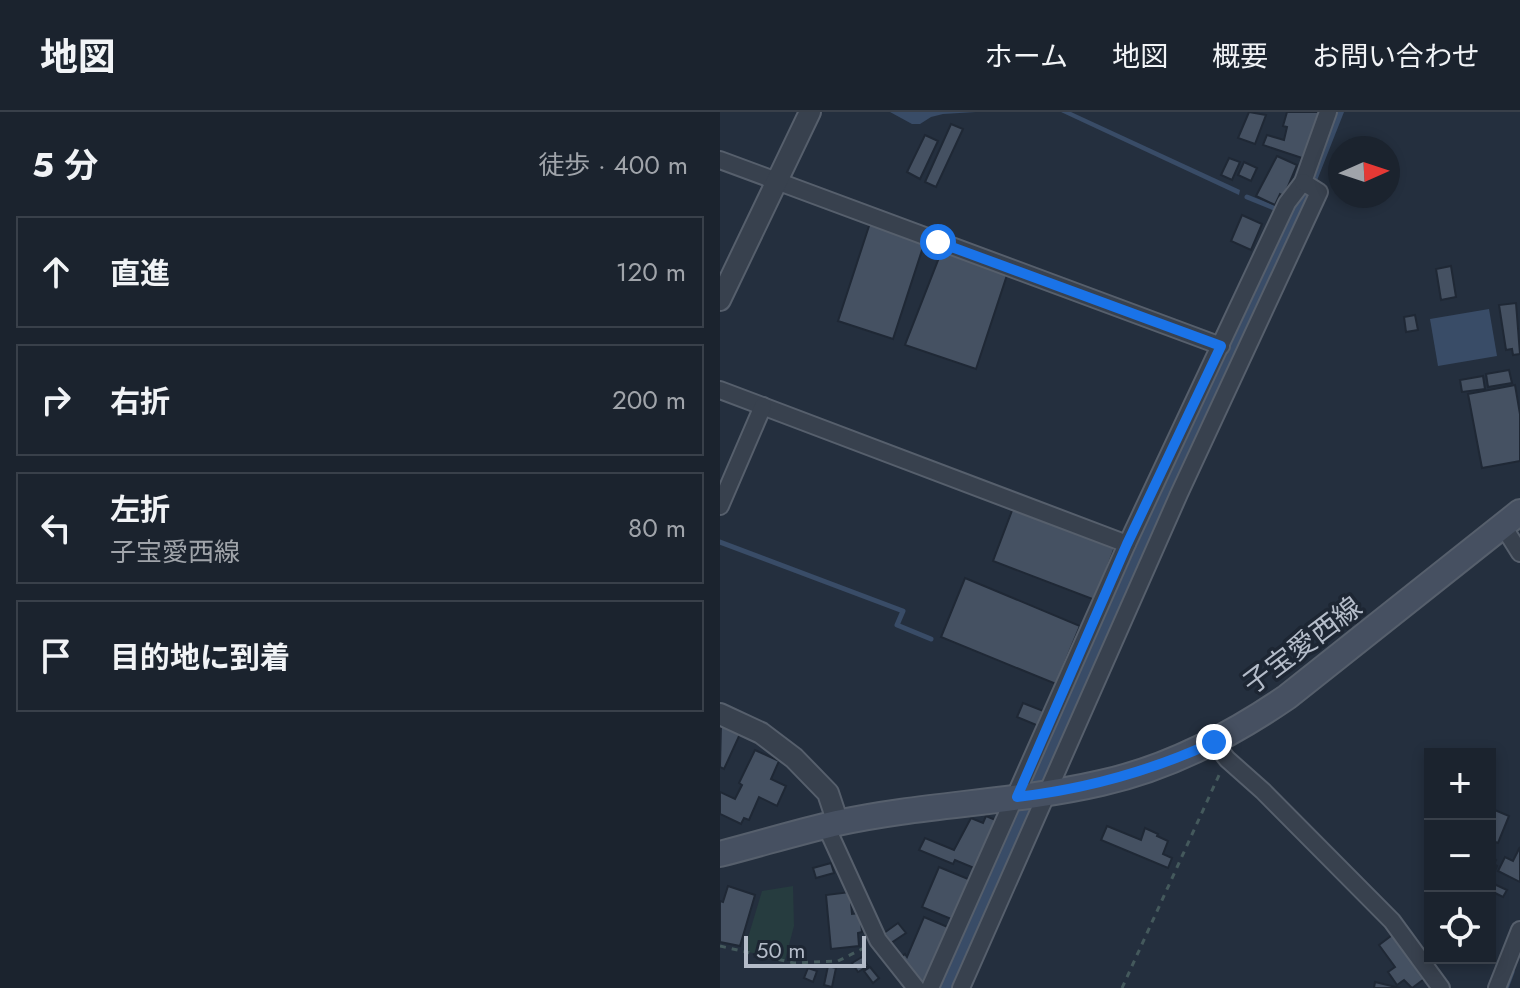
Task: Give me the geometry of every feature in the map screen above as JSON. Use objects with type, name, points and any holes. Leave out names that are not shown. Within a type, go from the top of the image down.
[{"type":"main road","name":"子宝愛西線","points":[[720,854],[832,824],[1103,783],[1220,751],[1512,519]]},
{"type":"street","points":[[720,300],[810,112]]},
{"type":"street","points":[[930,988],[1019,796],[1127,544],[1287,203],[1308,184],[1328,112]]},
{"type":"street","points":[[720,160],[1221,346]]},
{"type":"street","points":[[961,988],[1179,494],[1319,192],[1308,184]]},
{"type":"street","points":[[720,390],[1127,544]]},
{"type":"street","points":[[720,506],[763,406]]},
{"type":"street","points":[[1512,519],[1520,553]]},
{"type":"street","points":[[720,714],[761,733],[794,758],[828,793],[832,824],[878,940],[916,988]]},
{"type":"street","points":[[1220,751],[1392,921],[1441,988]]},
{"type":"street","points":[[1497,988],[1520,930]]},
{"type":"path","points":[[1122,988],[1220,751]]},
{"type":"path","points":[[720,946],[794,963],[823,963],[838,961],[878,940]]},
{"type":"green space","points":[[793,886],[794,926],[785,960],[744,951],[762,891]]},
{"type":"water","points":[[890,112],[976,112],[943,114],[920,124],[912,124]]},
{"type":"water","points":[[1061,112],[1071,112],[1240,190],[1239,195]]},
{"type":"water","points":[[1333,112],[1344,112],[1335,136],[1328,136],[1328,153],[1316,183],[955,988],[937,988],[1288,209],[1293,211],[1309,179]]},
{"type":"water","points":[[1489,309],[1497,356],[1438,366],[1430,319]]},
{"type":"building","points":[[1249,112],[1266,115],[1255,144],[1238,138]]},
{"type":"building","points":[[1287,112],[1319,112],[1305,159],[1263,145],[1267,135],[1284,140],[1287,127],[1283,126]]},
{"type":"building","points":[[951,124],[963,129],[936,187],[925,182]]},
{"type":"building","points":[[925,135],[938,141],[920,179],[907,172]]},
{"type":"building","points":[[1277,156],[1297,165],[1284,196],[1280,194],[1275,205],[1256,196]]},
{"type":"building","points":[[1229,158],[1240,162],[1232,180],[1221,175]]},
{"type":"building","points":[[1244,162],[1257,168],[1251,181],[1238,175]]},
{"type":"building","points":[[1242,215],[1262,224],[1251,250],[1231,241]]},
{"type":"building","points":[[870,223],[925,241],[893,339],[838,321]]},
{"type":"building","points":[[942,250],[1007,275],[976,369],[905,345]]},
{"type":"building","points":[[1451,266],[1456,297],[1441,300],[1436,269]]},
{"type":"building","points":[[1516,303],[1520,354],[1513,355],[1512,349],[1506,350],[1499,305]]},
{"type":"building","points":[[1415,315],[1418,330],[1406,332],[1404,317]]},
{"type":"building","points":[[1509,370],[1512,383],[1488,387],[1486,374]]},
{"type":"building","points":[[1483,376],[1485,389],[1462,392],[1460,380]]},
{"type":"building","points":[[1515,385],[1520,414],[1520,461],[1482,468],[1468,394]]},
{"type":"building","points":[[1013,508],[1115,547],[1095,600],[993,561]]},
{"type":"building","points":[[965,578],[1080,626],[1056,684],[941,637]]},
{"type":"building","points":[[1023,703],[1046,712],[1041,727],[1017,717]]},
{"type":"building","points":[[721,725],[740,734],[724,769],[720,767]]},
{"type":"building","points":[[755,750],[779,761],[771,779],[786,786],[777,806],[759,797],[749,820],[744,818],[741,824],[720,814],[720,792],[735,799]]},
{"type":"building","points":[[1496,811],[1509,816],[1496,842]]},
{"type":"building","points":[[986,816],[998,821],[979,867],[955,860],[953,864],[919,850],[925,838],[954,850],[971,818],[983,823]]},
{"type":"building","points":[[1107,826],[1141,840],[1145,828],[1158,834],[1168,841],[1163,854],[1172,858],[1168,868],[1101,840]]},
{"type":"building","points":[[1520,847],[1520,882],[1498,871],[1505,857],[1513,861]]},
{"type":"building","points":[[831,863],[834,873],[816,878],[813,868]]},
{"type":"building","points":[[939,867],[973,881],[956,921],[922,907]]},
{"type":"building","points":[[1496,885],[1507,890],[1503,897],[1496,894]]},
{"type":"building","points":[[728,886],[755,895],[740,946],[720,942],[720,901],[723,902]]},
{"type":"building","points":[[850,892],[852,914],[860,913],[862,932],[858,933],[859,946],[831,949],[826,895]]},
{"type":"building","points":[[924,917],[950,928],[929,979],[920,985],[900,958],[905,954],[907,957]]},
{"type":"building","points":[[898,923],[906,933],[891,943],[884,933]]},
{"type":"building","points":[[1395,933],[1427,977],[1412,988],[1404,980],[1397,985],[1388,972],[1395,967],[1379,945]]},
{"type":"building","points":[[862,957],[868,966],[858,972],[852,963]]},
{"type":"building","points":[[828,966],[836,968],[832,987],[824,985]]},
{"type":"building","points":[[870,967],[879,978],[873,983],[864,971]]},
{"type":"building","points":[[808,968],[817,971],[813,982],[804,978]]},
{"type":"building","points":[[1375,982],[1400,988],[1374,988]]},
{"type":"waterway","points":[[1247,197],[1279,210]]},
{"type":"waterway","points":[[720,542],[903,611],[897,625],[931,639]]},
{"type":"waterway","points":[[1506,988],[1512,972]]},
{"type":"route","points":[[938,242],[1221,346],[1127,544],[1017,797],[1103,783],[1143,771],[1214,742]]}]
